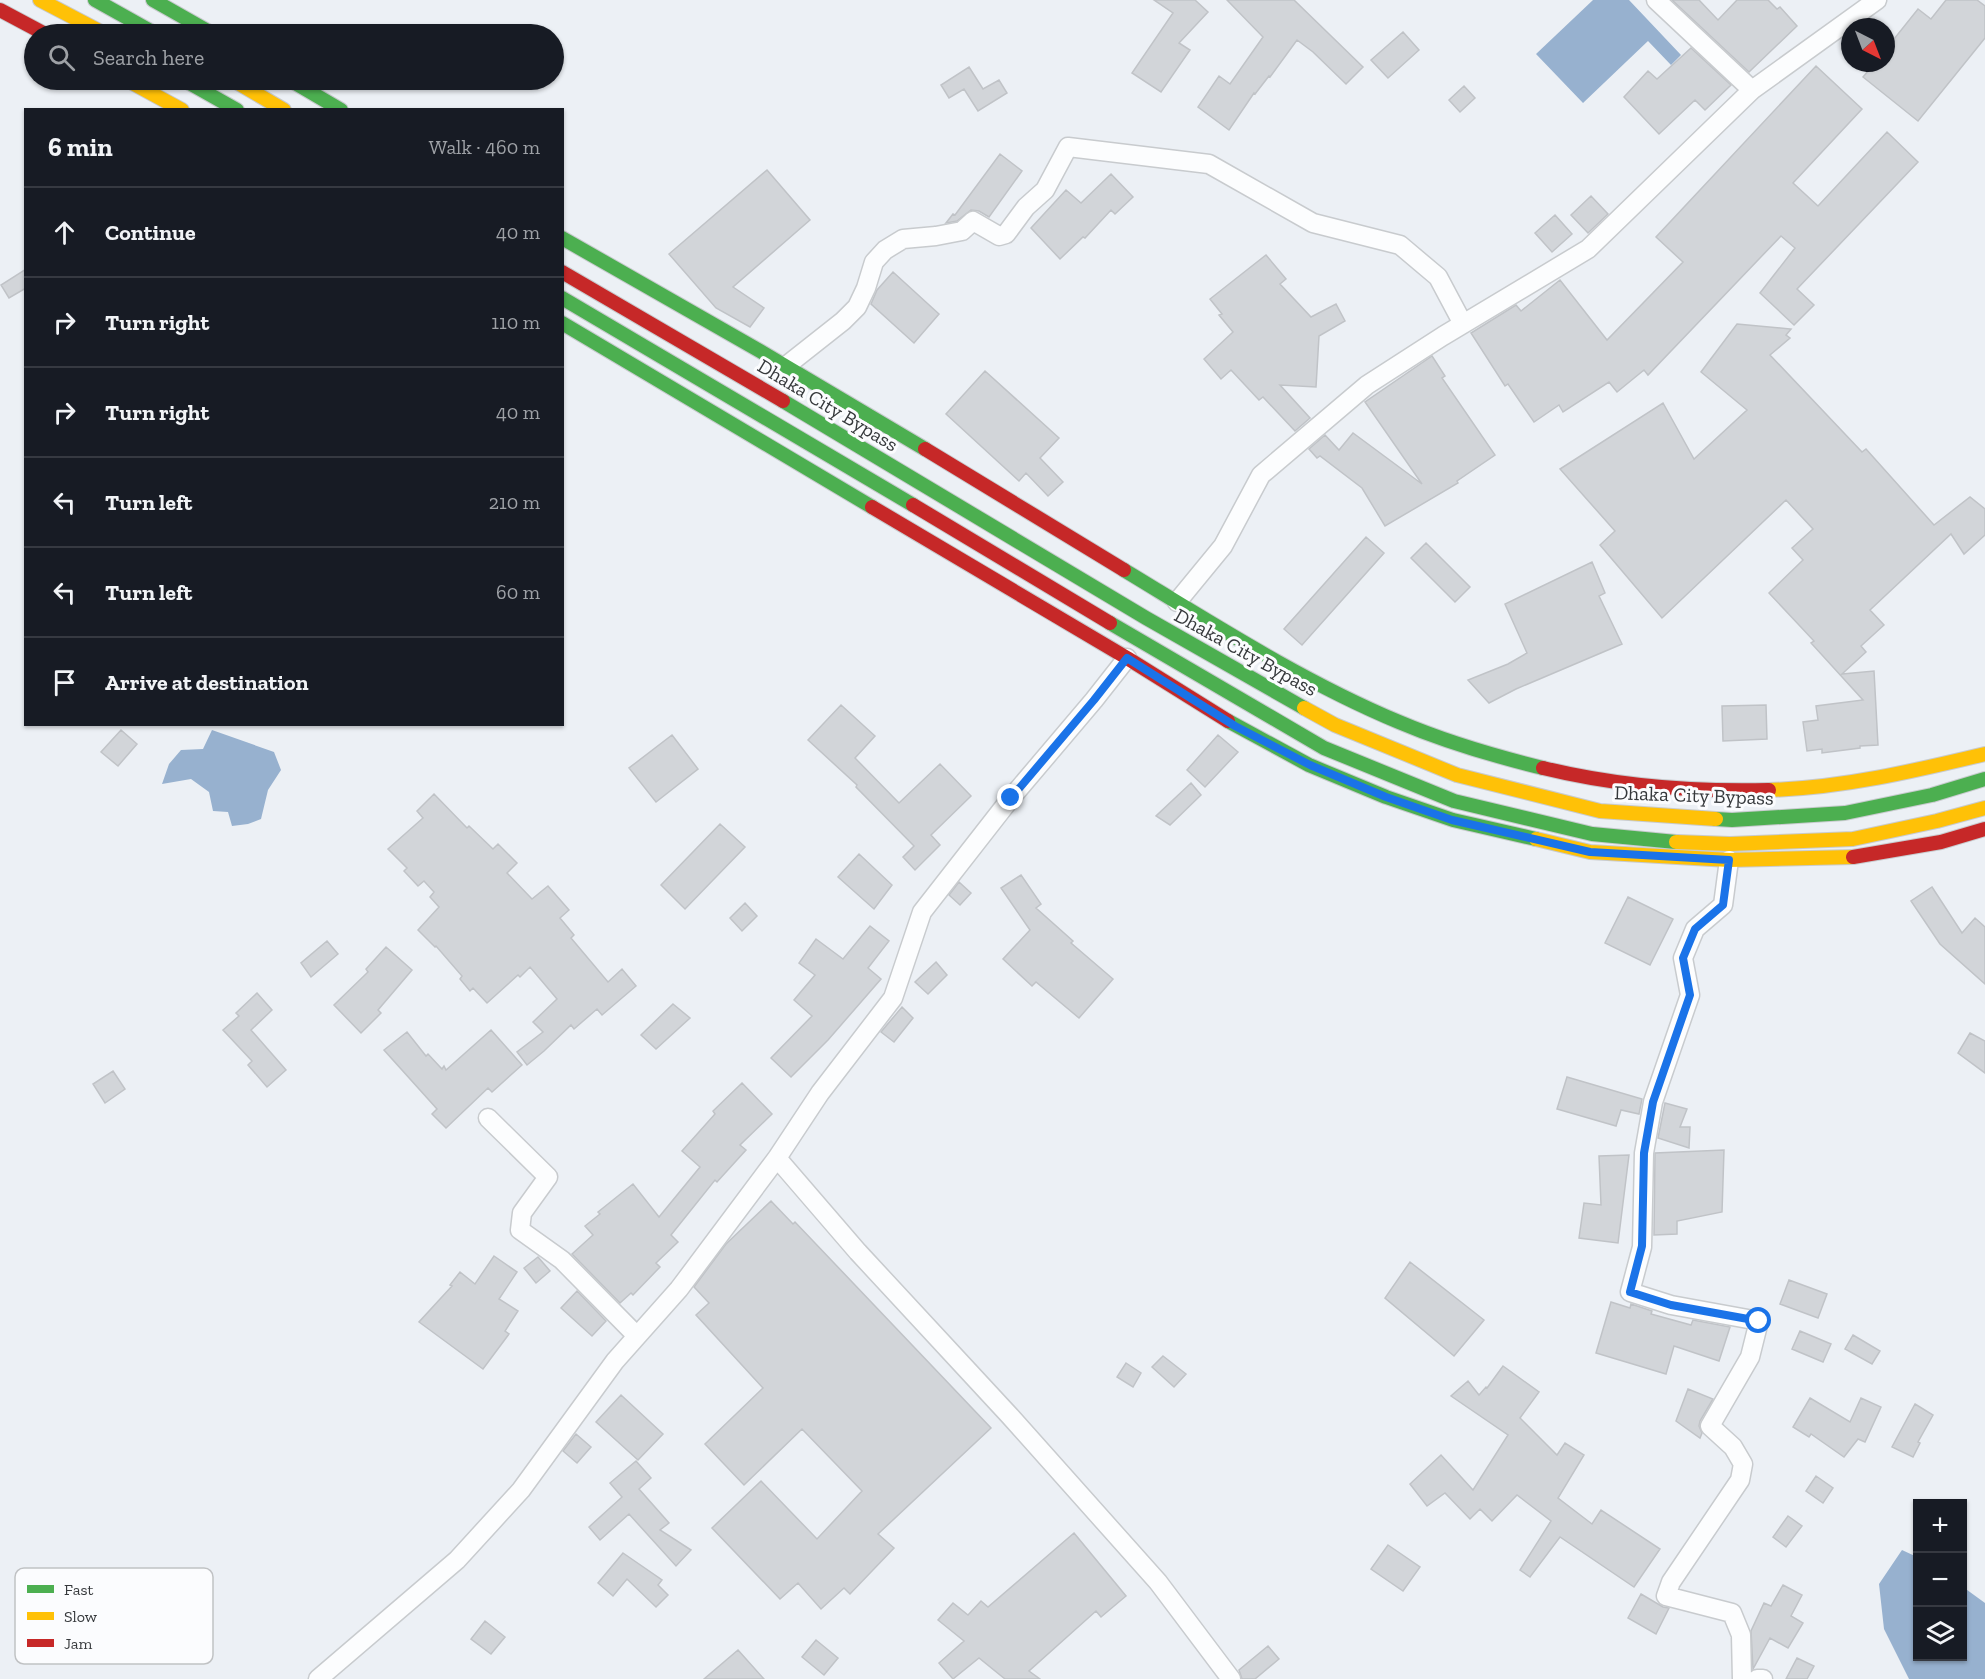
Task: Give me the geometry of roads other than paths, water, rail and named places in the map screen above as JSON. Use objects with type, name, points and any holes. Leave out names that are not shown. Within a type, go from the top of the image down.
[{"type":"main road","points":[[40,0],[86,24]]},
{"type":"main road","points":[[95,0],[138,24]]},
{"type":"main road","points":[[153,0],[195,24]]},
{"type":"main road","points":[[0,10],[26,24]]},
{"type":"main road","points":[[146,90],[178,108]]},
{"type":"main road","points":[[202,90],[233,108]]},
{"type":"main road","points":[[250,90],[282,108]]},
{"type":"main road","points":[[307,90],[338,108]]},
{"type":"main road","points":[[564,239],[786,366],[1177,602],[1283,663],[1359,704],[1421,731],[1542,768],[1599,780],[1678,789],[1783,790],[1924,769],[1985,754]]},
{"type":"main road","name":"Dhaka City Bypass","points":[[564,273],[765,390],[1146,618],[1335,725],[1457,775],[1600,811],[1732,820],[1845,813],[1932,795],[1985,779]]},
{"type":"main road","points":[[564,299],[1324,748],[1454,801],[1592,834],[1730,844],[1854,839],[1985,808]]},
{"type":"main road","points":[[564,324],[1127,658],[1235,726],[1310,765],[1386,797],[1452,820],[1590,852],[1729,860],[1854,857],[1941,842],[1985,829]]},
{"type":"street","points":[[1656,0],[1752,90]]},
{"type":"street","points":[[1177,602],[1223,546],[1261,475],[1367,385],[1588,249],[1752,90],[1877,0]]},
{"type":"street","points":[[786,366],[857,307],[866,288],[874,261],[885,250],[903,239],[962,231],[973,221],[999,236],[1006,234],[1026,207],[1045,190],[1068,147],[1209,164],[1313,223],[1400,244],[1438,277],[1463,324]]},
{"type":"street","points":[[318,1679],[465,1551],[522,1490],[615,1360],[679,1288],[777,1158],[820,1093],[893,999],[922,912],[1011,798],[1127,658]]},
{"type":"street","points":[[1729,860],[1723,905],[1695,929],[1683,958],[1690,995],[1653,1102],[1644,1153],[1642,1246],[1630,1292],[1671,1305],[1759,1321],[1750,1356],[1710,1426],[1733,1447],[1743,1464],[1740,1480],[1671,1582],[1666,1596],[1732,1613],[1742,1635],[1742,1679]]},
{"type":"street","points":[[488,1118],[548,1177],[522,1213],[520,1230],[562,1260],[637,1336]]},
{"type":"street","points":[[777,1158],[858,1252],[1009,1415],[1158,1582],[1231,1679]]},
{"type":"street","points":[[1757,1679],[1762,1679]]},
{"type":"water","points":[[1593,0],[1629,0],[1681,55],[1671,65],[1648,41],[1583,103],[1536,54]]},
{"type":"water","points":[[212,730],[274,752],[281,770],[268,790],[261,819],[248,824],[232,826],[228,812],[213,811],[209,792],[191,779],[162,784],[169,764],[181,750],[203,749]]},
{"type":"water","points":[[1902,1550],[1913,1555],[1913,1661],[1967,1661],[1967,1590],[1985,1603],[1985,1679],[1909,1679],[1884,1629],[1879,1584]]}]
